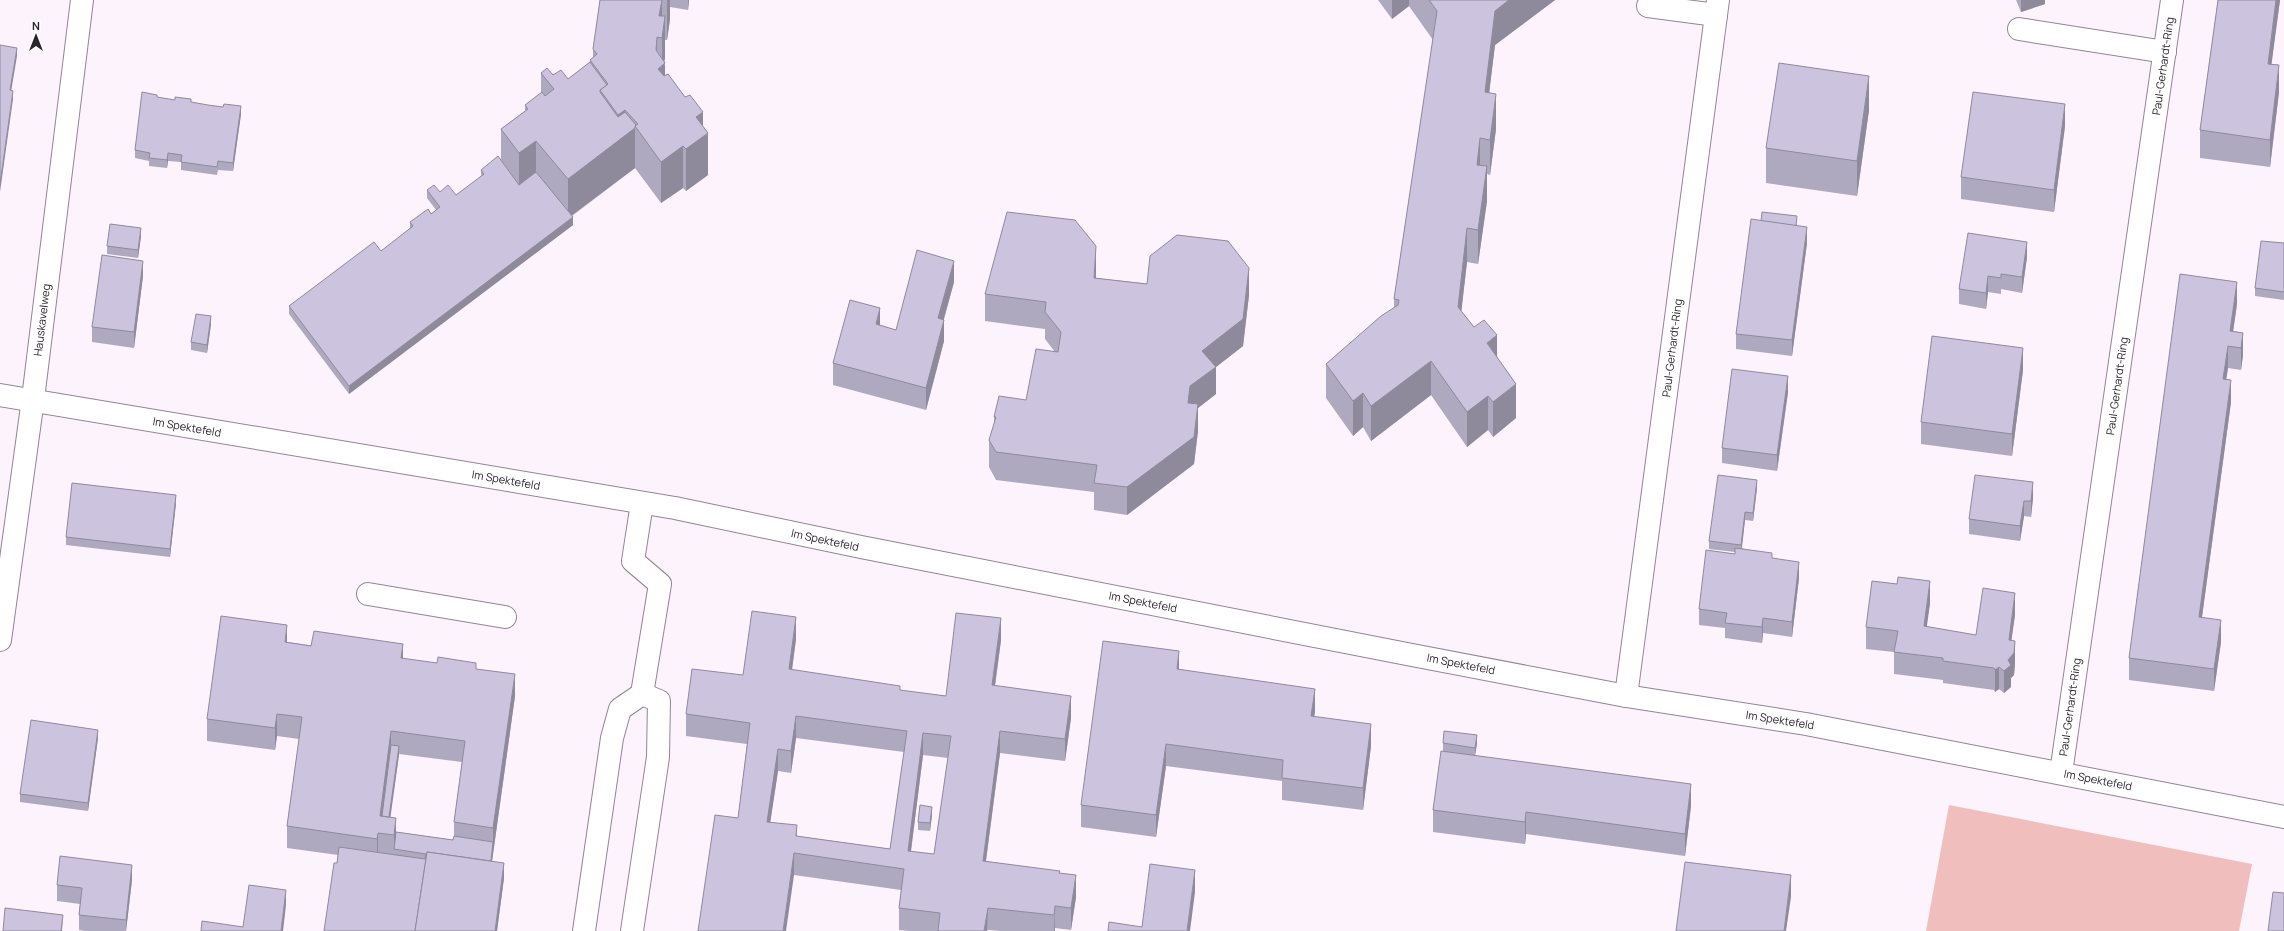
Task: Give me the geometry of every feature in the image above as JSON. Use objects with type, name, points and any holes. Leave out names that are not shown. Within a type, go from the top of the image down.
[{"type":"street","name":"Hauskavelweg","points":[[0,640],[33,399],[82,0]]},
{"type":"street","name":"Paul-Gerhardt-Ring","points":[[2061,773],[2172,0]]},
{"type":"street","points":[[1648,6],[1717,8]]},
{"type":"street","name":"Paul-Gerhardt-Ring","points":[[1626,696],[1717,8]]},
{"type":"street","points":[[2019,29],[2165,52]]},
{"type":"street","name":"Im Spektefeld","points":[[0,395],[33,399],[642,503],[1626,696],[1806,724],[2284,817]]},
{"type":"street","points":[[584,931],[612,738],[620,709],[642,694],[660,584],[633,561],[642,503]]},
{"type":"street","points":[[368,594],[505,617]]},
{"type":"street","points":[[632,931],[658,757],[659,701],[642,694]]},
{"type":"shaded area","points":[[1949,805],[2252,864],[2239,931],[1926,931]]},
{"type":"building","points":[[600,0],[662,0],[659,16],[665,16],[662,38],[657,37],[656,50],[665,63],[658,69],[664,76],[668,74],[685,97],[690,95],[703,112],[696,117],[708,133],[686,149],[683,146],[661,162],[635,126],[638,124],[625,110],[618,115],[600,90],[608,84],[590,60],[597,54],[593,49]]},
{"type":"building","points":[[1429,0],[1509,0],[1495,11],[1485,92],[1496,94],[1490,140],[1480,138],[1477,165],[1487,166],[1478,230],[1467,228],[1458,307],[1474,327],[1484,320],[1497,335],[1487,343],[1516,384],[1493,402],[1488,396],[1467,412],[1431,361],[1371,406],[1363,393],[1353,401],[1326,364],[1381,316],[1398,305],[1399,300],[1394,299],[1437,11]]},
{"type":"building","points":[[2218,0],[2276,0],[2268,64],[2279,65],[2270,140],[2200,130]]},
{"type":"building","points":[[0,45],[17,48],[10,90],[13,91],[0,184]]},
{"type":"building","points":[[590,62],[607,85],[600,90],[600,92],[618,117],[625,112],[636,125],[635,128],[568,179],[536,141],[519,153],[501,129],[528,109],[525,105],[542,92],[545,96],[554,89],[541,73],[547,68],[553,75],[561,70],[568,79]]},
{"type":"building","points":[[1779,63],[1869,76],[1857,161],[1766,148]]},
{"type":"building","points":[[142,92],[157,95],[157,97],[175,100],[175,97],[191,99],[191,102],[208,105],[223,107],[224,104],[241,106],[233,163],[218,161],[217,167],[181,162],[182,155],[168,153],[167,160],[149,158],[150,153],[135,150]]},
{"type":"building","points":[[1973,92],[2065,104],[2054,190],[1961,177]]},
{"type":"building","points":[[498,156],[519,185],[536,172],[573,217],[349,386],[289,306],[374,242],[381,251],[413,226],[410,222],[428,209],[431,214],[440,207],[427,190],[434,185],[440,192],[448,185],[456,195],[484,174],[481,170]]},
{"type":"building","points":[[1007,212],[1075,220],[1096,246],[1094,278],[1147,284],[1150,256],[1177,235],[1228,241],[1249,268],[1243,319],[1202,351],[1216,367],[1190,386],[1188,403],[1198,404],[1194,437],[1127,487],[1094,483],[1097,465],[996,452],[989,440],[996,417],[994,417],[999,396],[1026,400],[1036,349],[1058,352],[1061,332],[1045,312],[1046,302],[985,294]]},
{"type":"building","points":[[1762,212],[1797,216],[1796,226],[1761,221]]},
{"type":"building","points":[[1751,219],[1807,227],[1792,340],[1736,334]]},
{"type":"building","points":[[110,224],[141,228],[138,250],[107,246]]},
{"type":"building","points":[[1968,233],[2027,242],[2022,277],[2001,274],[2001,278],[1988,276],[1986,293],[1959,289]]},
{"type":"building","points":[[2261,241],[2284,243],[2284,292],[2255,288]]},
{"type":"building","points":[[917,250],[954,261],[938,318],[944,320],[926,388],[833,363],[850,300],[880,308],[876,324],[896,330]]},
{"type":"building","points":[[102,255],[143,261],[134,332],[92,327]]},
{"type":"building","points":[[2180,274],[2237,282],[2230,331],[2243,333],[2241,348],[2228,346],[2223,379],[2231,380],[2199,617],[2221,620],[2214,669],[2129,658]]},
{"type":"building","points":[[196,314],[211,316],[207,345],[191,342]]},
{"type":"building","points":[[1932,336],[2023,348],[2012,434],[1921,422]]},
{"type":"building","points":[[1732,369],[1788,376],[1777,455],[1722,448]]},
{"type":"building","points":[[1718,475],[1757,480],[1753,513],[1745,512],[1741,545],[1709,541]]},
{"type":"building","points":[[1975,475],[2033,482],[2031,501],[2024,501],[2020,526],[1969,519]]},
{"type":"building","points":[[72,483],[176,495],[170,549],[66,537]]},
{"type":"building","points":[[1735,548],[1772,553],[1772,558],[1799,562],[1792,622],[1763,618],[1762,627],[1725,623],[1727,613],[1699,609],[1706,550],[1735,554]]},
{"type":"building","points":[[1898,577],[1930,581],[1924,626],[1976,635],[1983,588],[2015,593],[2009,640],[2015,641],[2014,653],[2008,660],[2011,665],[2004,671],[1999,667],[1995,670],[1994,668],[1943,661],[1943,658],[1894,652],[1898,631],[1866,627],[1872,581],[1897,584]]},
{"type":"building","points":[[752,611],[796,617],[789,669],[900,686],[900,690],[946,696],[956,613],[1001,618],[992,685],[1071,696],[1065,739],[1000,731],[983,861],[1060,871],[1059,873],[1076,875],[1071,908],[1055,906],[1054,915],[988,908],[984,931],[938,931],[940,913],[899,908],[904,869],[794,853],[783,931],[698,931],[715,815],[738,818],[750,723],[686,714],[692,669],[743,675]],"holes":[[[796,716],[907,731],[890,849],[796,836],[797,825],[767,822],[778,749],[791,751]],[[923,733],[951,736],[934,854],[908,851]]]},
{"type":"building","points":[[221,616],[287,625],[285,642],[311,646],[314,631],[403,644],[401,658],[437,663],[438,657],[476,663],[476,669],[515,674],[493,828],[454,822],[465,741],[391,731],[380,816],[396,818],[394,835],[378,833],[377,839],[287,826],[302,717],[277,714],[275,728],[207,719]]},
{"type":"building","points":[[1103,641],[1179,651],[1177,669],[1315,689],[1311,716],[1371,724],[1363,788],[1282,778],[1283,760],[1166,744],[1156,815],[1081,805]]},
{"type":"building","points":[[31,720],[98,730],[88,803],[20,794]]},
{"type":"building","points":[[1444,731],[1477,735],[1475,748],[1443,743]]},
{"type":"building","points":[[391,745],[399,746],[389,817],[382,816]]},
{"type":"building","points":[[1441,751],[1691,784],[1685,834],[1526,812],[1525,822],[1433,810]]},
{"type":"building","points":[[920,805],[932,807],[930,823],[918,822]]},
{"type":"building","points":[[396,832],[453,840],[454,836],[493,842],[491,861],[427,852],[415,931],[324,931],[334,863],[337,863],[339,847],[425,859],[426,854],[394,849]]},
{"type":"building","points":[[427,852],[504,863],[495,931],[415,931]]},
{"type":"building","points":[[60,856],[132,865],[126,920],[79,915],[82,888],[57,885]]},
{"type":"building","points":[[1685,862],[1791,875],[1784,931],[1676,931]]},
{"type":"building","points":[[1150,864],[1195,870],[1187,931],[1108,931],[1109,922],[1142,927]]},
{"type":"building","points":[[249,885],[286,890],[281,931],[201,931],[202,921],[243,927]]},
{"type":"building","points":[[2273,892],[2284,893],[2284,931],[2268,931]]},
{"type":"building","points":[[5,908],[63,915],[61,931],[3,931]]}]
